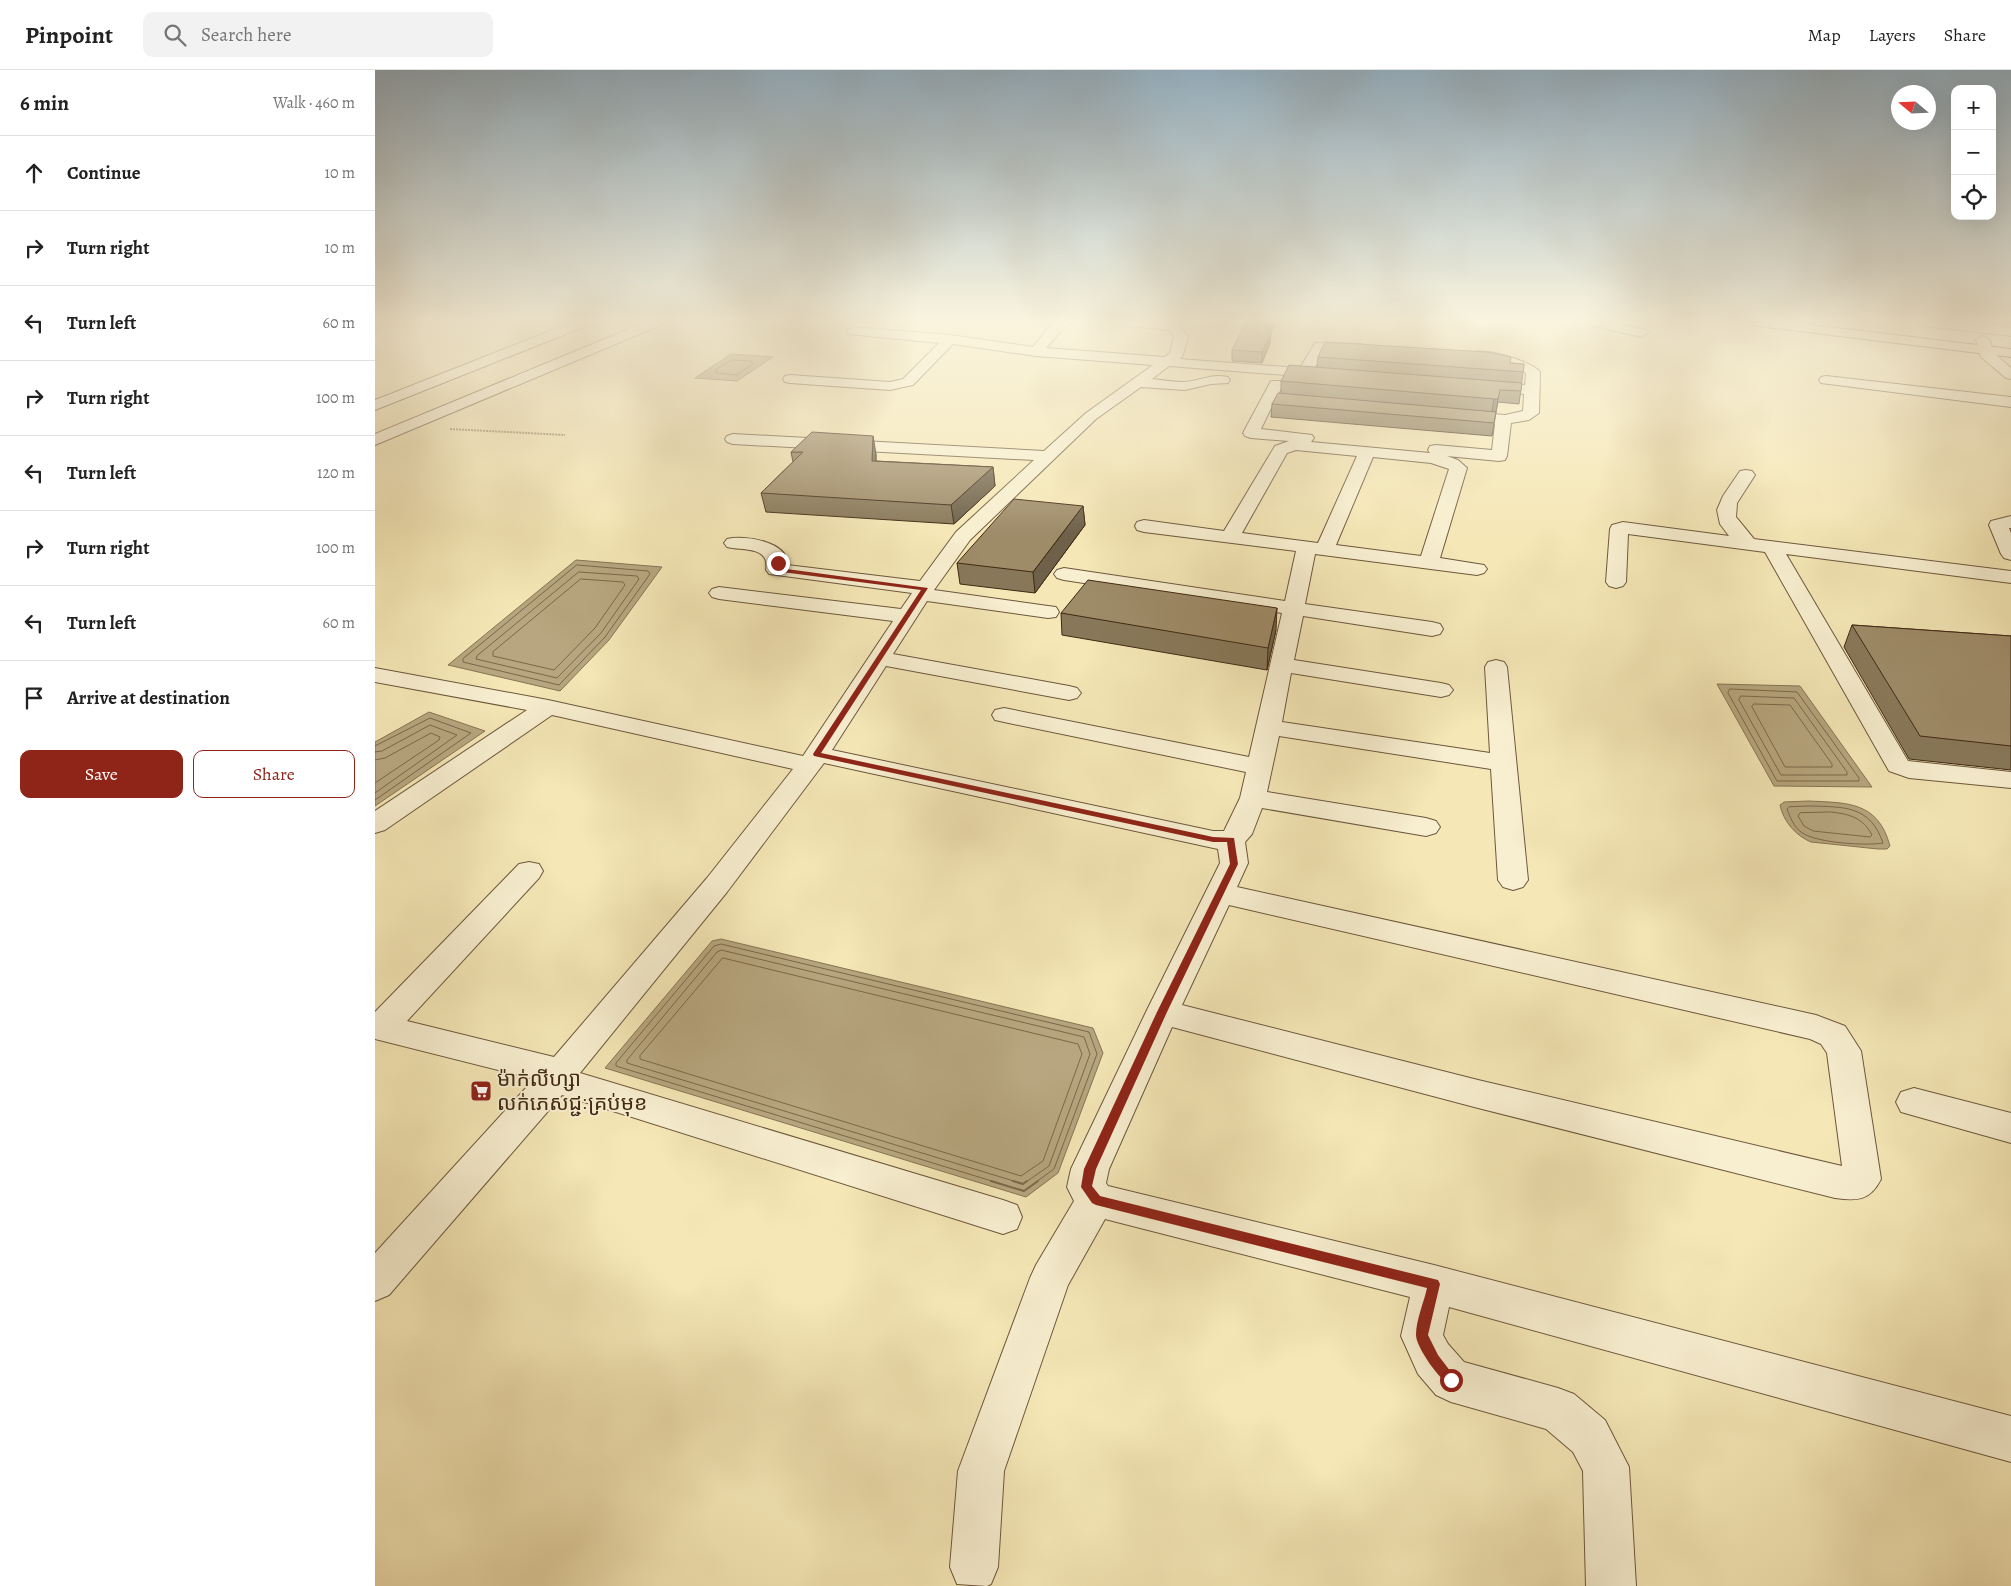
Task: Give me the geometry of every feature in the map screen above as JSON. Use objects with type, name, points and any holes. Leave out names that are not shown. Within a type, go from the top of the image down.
[{"type":"street","points":[[375,405],[406,393]]},
{"type":"street","points":[[375,440],[487,393]]},
{"type":"street","points":[[375,1282],[557,1075],[717,885],[813,759],[923,591],[963,536],[1091,416],[1122,393]]},
{"type":"street","points":[[1271,393],[1251,433],[1498,456],[1504,419]]},
{"type":"street","points":[[1443,415],[1504,419],[1530,414],[1532,393]]},
{"type":"street","points":[[1933,393],[2011,402]]},
{"type":"street","points":[[1268,399],[1326,404]]},
{"type":"street","points":[[375,422],[407,426]]},
{"type":"street","points":[[733,439],[1049,456]]},
{"type":"street","points":[[1230,537],[1281,450],[1294,445],[1447,461],[1458,468],[1429,562]]},
{"type":"street","points":[[375,675],[813,759],[1213,840],[1231,840],[1238,834],[1253,798],[1294,608],[1316,548],[1367,452]]},
{"type":"street","points":[[1746,475],[1726,507],[1725,515],[1728,523],[1747,542]]},
{"type":"street","points":[[2011,522],[1999,525],[2011,554]]},
{"type":"street","points":[[1144,526],[1477,569]]},
{"type":"street","points":[[1616,582],[1619,529],[1623,528],[1747,542],[2011,577]]},
{"type":"street","points":[[734,543],[770,549],[776,554],[778,563],[776,570],[923,591],[1048,612]]},
{"type":"street","points":[[1771,546],[1898,766],[1909,770],[2011,780]]},
{"type":"street","points":[[1064,574],[1432,629]]},
{"type":"street","points":[[719,593],[908,616]]},
{"type":"street","points":[[879,658],[1069,693]]},
{"type":"street","points":[[1282,665],[1441,690]]},
{"type":"street","points":[[1497,668],[1513,880]]},
{"type":"street","points":[[375,824],[548,707]]},
{"type":"street","points":[[1004,715],[1260,767]]},
{"type":"street","points":[[1269,727],[1503,763]]},
{"type":"street","points":[[1253,798],[1426,827]]},
{"type":"street","points":[[1231,840],[1234,864],[1162,1012],[1090,1169],[1086,1187],[1096,1200],[1434,1284],[2011,1439]]},
{"type":"street","points":[[529,871],[377,1027],[557,1075],[1003,1217]]},
{"type":"street","points":[[1162,1012],[1478,1094],[1835,1182],[1854,1184],[1862,1179],[1844,1051],[1833,1035],[1816,1028],[1219,894]]},
{"type":"street","points":[[1914,1102],[2011,1128]]},
{"type":"street","points":[[974,1567],[981,1471],[1049,1278],[1096,1200]]},
{"type":"street","points":[[1434,1284],[1422,1336],[1433,1359],[1451,1380],[1558,1410],[1589,1436],[1606,1467],[1611,1586]]},
{"type":"path","points":[[407,426],[565,436]]},
{"type":"water","points":[[576,560],[662,567],[609,640],[560,691],[448,665]]},
{"type":"water","points":[[1717,684],[1800,686],[1872,787],[1774,786]]},
{"type":"water","points":[[429,712],[485,731],[375,806],[375,742]]},
{"type":"water","points":[[1809,801],[1848,804],[1859,807],[1878,820],[1885,831],[1890,846],[1887,849],[1878,849],[1811,842],[1805,839],[1795,832],[1787,822],[1780,805],[1784,802]]},
{"type":"water","points":[[721,939],[1093,1028],[1103,1053],[1058,1173],[1026,1197],[605,1068],[712,941]]},
{"type":"building","points":[[1278,393],[1496,412],[1494,423],[1272,404]]},
{"type":"building","points":[[1420,393],[1499,393],[1498,399]]},
{"type":"building","points":[[812,432],[873,436],[872,461],[993,467],[951,505],[761,493],[803,452],[791,452]]},
{"type":"building","points":[[1014,499],[1083,506],[1033,572],[957,563]]},
{"type":"building","points":[[1088,580],[1277,608],[1268,648],[1061,613]]},
{"type":"building","points":[[1852,625],[2011,636],[2011,746],[1920,736]]},
{"type":"place","name":"ម៉ាក់លីហ្សា លក់ភេសជ្ជៈគ្រប់មុខ","points":[[481,1091]]},
{"type":"route","points":[[778,563],[776,570],[925,588],[816,754],[1213,840],[1231,840],[1234,864],[1162,1012],[1090,1169],[1086,1187],[1096,1200],[1434,1284],[1422,1336],[1433,1359],[1451,1380]]}]
